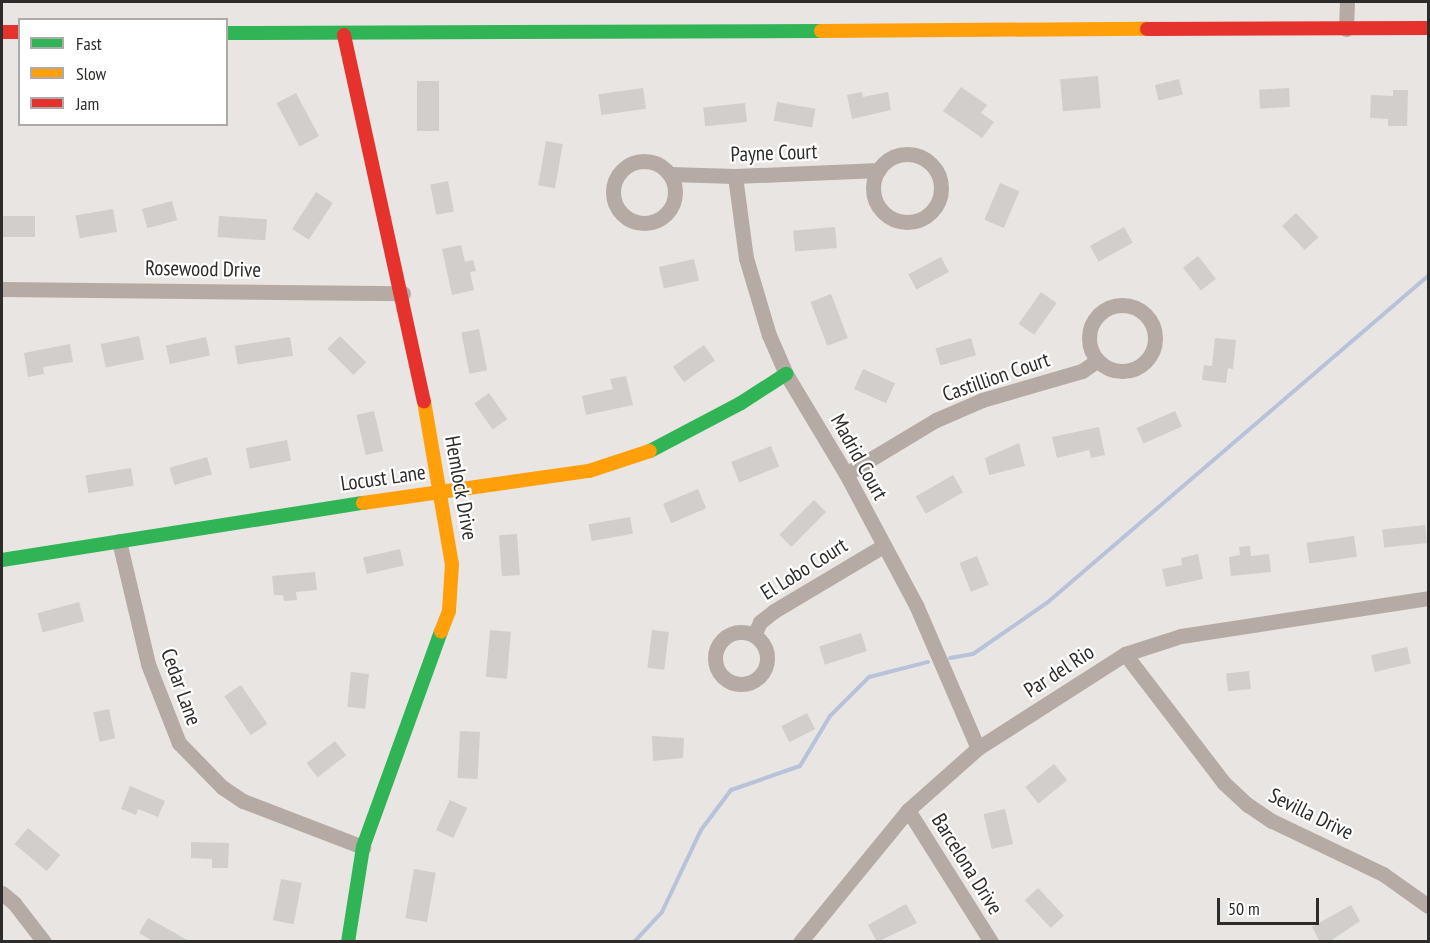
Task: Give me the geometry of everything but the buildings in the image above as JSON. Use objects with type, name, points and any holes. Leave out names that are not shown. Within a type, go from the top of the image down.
[{"type":"street","points":[[1346,29],[1347,2]]},
{"type":"street","points":[[228,33],[344,35],[1428,28]]},
{"type":"street","points":[[2,32],[18,32]]},
{"type":"street","name":"Hemlock Drive","points":[[344,35],[403,292],[442,490],[452,564],[449,612],[363,847],[348,942]]},
{"type":"street","name":"Payne Court","points":[[670,174],[674,198],[660,218],[636,222],[616,208],[613,184],[627,165],[650,161],[670,174],[735,176],[879,170],[891,159],[906,154],[929,162],[941,182],[936,206],[917,221],[893,219],[880,208],[874,194],[879,170]]},
{"type":"street","name":"Madrid Court","points":[[735,176],[752,285],[786,374],[846,474],[916,605],[978,748]]},
{"type":"street","name":"Rosewood Drive","points":[[2,289],[403,292]]},
{"type":"street","points":[[1128,305],[1148,317],[1155,339],[1146,360],[1133,368],[1118,370],[1098,360],[1089,337],[1098,315],[1112,307],[1128,305]]},
{"type":"street","name":"Castillion Court","points":[[846,474],[936,420],[982,400],[1082,371],[1098,360]]},
{"type":"street","name":"Locust Lane","points":[[2,560],[617,464],[646,453],[741,403],[786,374]]},
{"type":"street","name":"Cedar Lane","points":[[119,541],[148,663],[178,743],[222,787],[243,801],[363,847]]},
{"type":"street","name":"El Lobo Court","points":[[754,635],[760,622],[774,611],[883,546]]},
{"type":"street","name":"Par del Rio","points":[[800,942],[908,810],[978,748],[1125,654],[1181,636],[1428,598]]},
{"type":"street","name":"Sevilla Drive","points":[[1125,654],[1224,783],[1248,805],[1272,821],[1383,874],[1428,906]]},
{"type":"street","name":"Barcelona Drive","points":[[908,810],[991,942]]},
{"type":"street","points":[[2,893],[14,903],[44,942]]},
{"type":"waterway","points":[[950,658],[973,654],[1048,602],[1428,276]]},
{"type":"waterway","points":[[634,942],[662,912],[701,830],[731,790],[800,766],[830,716],[869,677],[928,662]]},
{"type":"traffic: fast","points":[[228,33],[821,31]]},
{"type":"traffic: fast","points":[[650,451],[741,403],[786,374]]},
{"type":"traffic: fast","points":[[2,560],[363,503]]},
{"type":"traffic: fast","points":[[348,942],[363,847],[441,632]]},
{"type":"traffic: slow","points":[[821,31],[1147,29]]},
{"type":"traffic: slow","points":[[424,401],[452,564],[449,611],[441,632]]},
{"type":"traffic: slow","points":[[363,503],[589,471],[650,451]]},
{"type":"traffic: jam","points":[[1147,29],[1428,28]]},
{"type":"traffic: jam","points":[[2,32],[18,32]]},
{"type":"traffic: jam","points":[[344,35],[424,401]]}]
